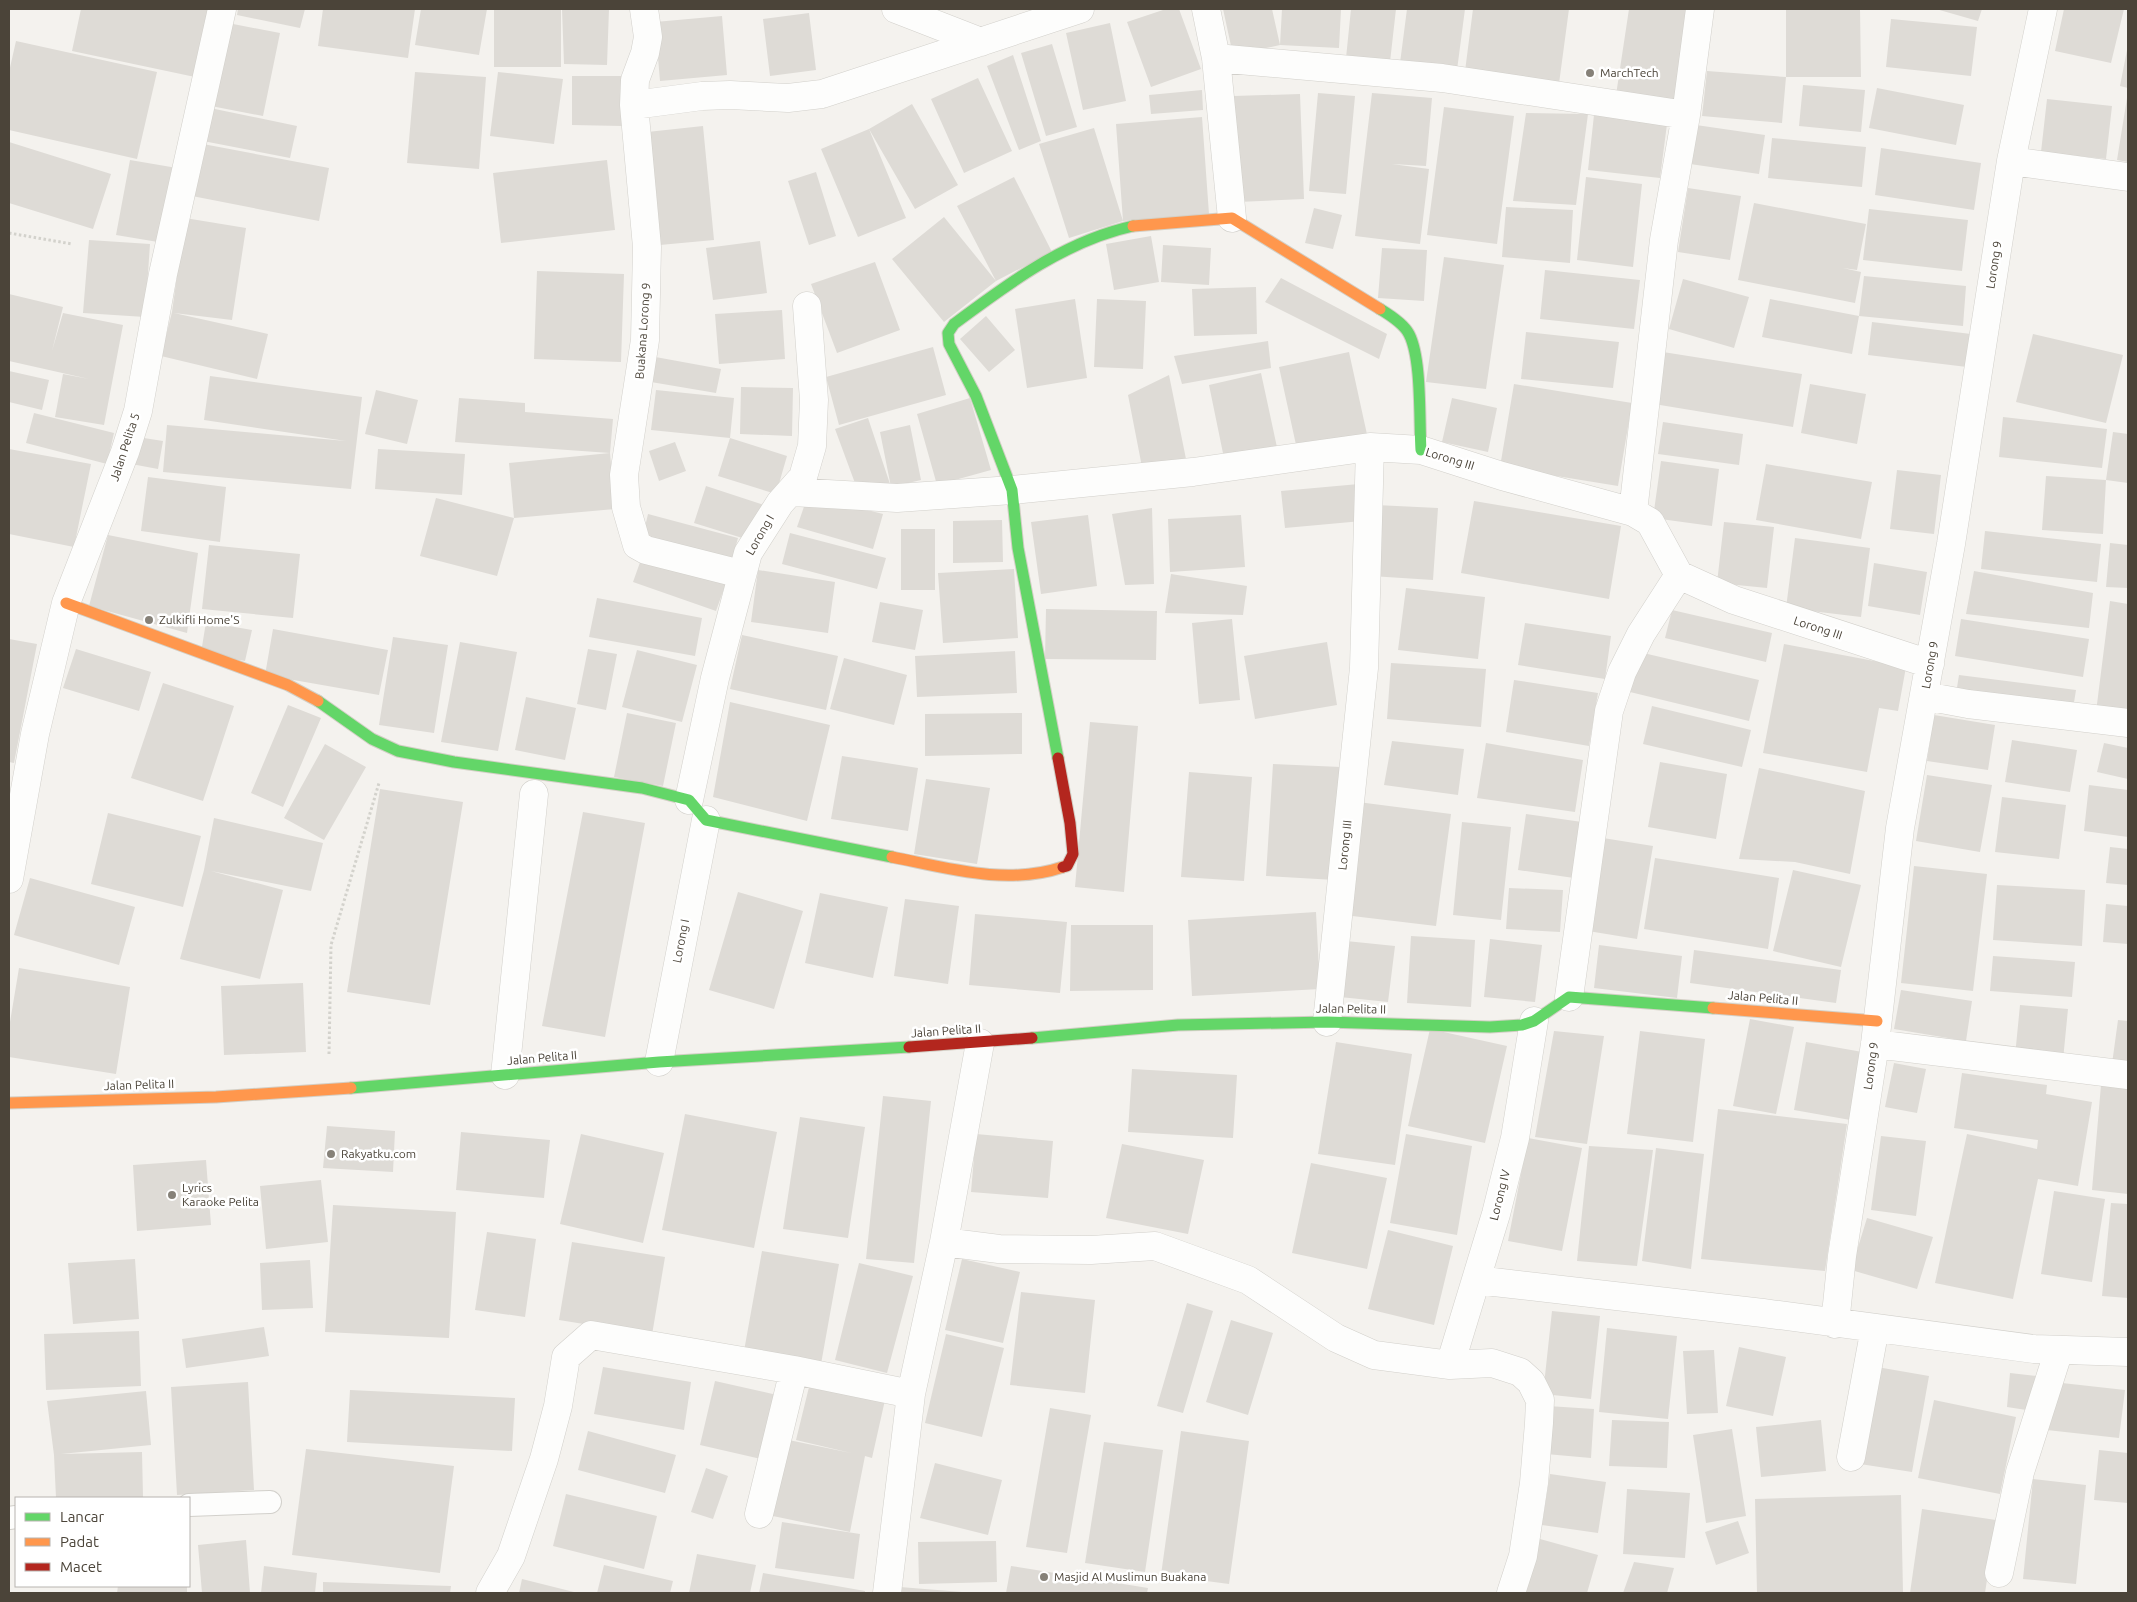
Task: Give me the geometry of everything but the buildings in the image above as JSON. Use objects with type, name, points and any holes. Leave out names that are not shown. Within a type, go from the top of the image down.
[{"type":"street","name":"Jalan Pelita 5","points":[[9,879],[34,734],[66,603],[125,452],[138,411],[163,274],[222,9]]},
{"type":"street","name":"Buakana Lorong 9","points":[[644,9],[648,37],[646,53],[635,80],[634,105],[647,247],[647,280],[643,360],[624,475],[626,507],[638,545],[646,550],[741,574]]},
{"type":"street","points":[[896,9],[981,42]]},
{"type":"street","points":[[634,105],[721,95],[788,98],[822,94],[1080,9]]},
{"type":"street","points":[[1206,9],[1216,58],[1232,218]]},
{"type":"street","points":[[1633,512],[1664,240],[1686,116],[1700,9]]},
{"type":"street","name":"Lorong 9","points":[[1835,1324],[1842,1256],[1876,1033],[1900,828],[1951,544],[2011,161],[2043,9]]},
{"type":"street","points":[[1216,58],[1442,78],[1686,116]]},
{"type":"street","points":[[2011,161],[2128,177]]},
{"type":"street","points":[[66,603],[288,685],[329,707],[372,739],[416,756],[632,787],[698,810],[978,874],[1042,873],[1067,866],[1073,854],[1070,823],[1018,548],[1012,490],[976,396],[949,344],[948,333],[954,324],[1015,279],[1075,245],[1115,230],[1142,224],[1232,218],[1392,316],[1409,333],[1416,354],[1421,450]]},
{"type":"street","name":"Lorong I","points":[[659,1062],[698,810],[716,678],[741,574],[748,553],[763,528],[780,503],[792,492],[802,477],[812,446],[814,400],[807,306]]},
{"type":"street","points":[[792,492],[898,498],[1012,490],[1192,472],[1370,448]]},
{"type":"street","name":"Lorong III","points":[[1327,1022],[1364,668],[1370,448],[1421,450],[1502,476],[1633,512],[1650,522],[1679,575],[1734,600],[1930,664]]},
{"type":"street","points":[[1569,997],[1609,712],[1622,672],[1641,634],[1679,575]]},
{"type":"street","points":[[1924,696],[1968,704],[2128,723]]},
{"type":"street","points":[[504,1076],[534,794]]},
{"type":"street","name":"Jalan Pelita II","points":[[9,1102],[216,1097],[329,1090],[659,1062],[980,1042],[1178,1026],[1327,1022],[1490,1027],[1522,1025],[1534,1021],[1569,997],[1876,1033]]},
{"type":"street","name":"Lorong IV","points":[[1450,1365],[1496,1214],[1515,1138],[1534,1021]]},
{"type":"street","points":[[1876,1033],[2128,1075]]},
{"type":"street","points":[[887,1593],[911,1394],[944,1242],[980,1042]]},
{"type":"street","points":[[944,1242],[999,1250],[1091,1250],[1155,1246],[1248,1280],[1336,1338],[1374,1355],[1450,1365],[1492,1364],[1520,1372],[1531,1382],[1540,1400],[1534,1483],[1522,1556],[1511,1593]]},
{"type":"street","points":[[1476,1280],[1697,1305],[1986,1344],[2059,1350],[2128,1352]]},
{"type":"street","points":[[1850,1457],[1875,1328]]},
{"type":"street","points":[[490,1593],[511,1556],[544,1458],[558,1406],[566,1357],[591,1335],[794,1370],[911,1394]]},
{"type":"street","points":[[1999,1573],[2020,1472],[2059,1350]]},
{"type":"street","points":[[760,1514],[794,1370]]},
{"type":"lane","points":[[190,1505],[270,1502]]},
{"type":"path","points":[[9,233],[72,244]]},
{"type":"path","points":[[329,1090],[331,946],[390,747]]},
{"type":"traffic: fast","points":[[1058,758],[1018,548],[1012,490],[976,396],[949,344],[948,333],[954,324],[1039,265],[1084,242],[1133,226]]},
{"type":"traffic: fast","points":[[1380,309],[1404,327],[1413,345],[1418,374],[1421,450]]},
{"type":"traffic: fast","points":[[318,701],[372,739],[398,751],[454,762],[642,788],[689,800],[706,820],[892,857]]},
{"type":"traffic: fast","points":[[1032,1038],[1178,1025],[1327,1022],[1490,1027],[1522,1025],[1534,1021],[1569,997],[1713,1008]]},
{"type":"traffic: fast","points":[[351,1088],[659,1062],[909,1047]]},
{"type":"traffic: slow","points":[[1133,226],[1232,218],[1380,309]]},
{"type":"traffic: slow","points":[[66,603],[288,685],[318,701]]},
{"type":"traffic: slow","points":[[892,857],[956,870],[999,875],[1020,875],[1063,867]]},
{"type":"traffic: slow","points":[[1713,1008],[1877,1021]]},
{"type":"traffic: slow","points":[[9,1103],[216,1097],[351,1088]]},
{"type":"traffic: jam","points":[[1058,758],[1070,823],[1073,854],[1067,866],[1063,867]]},
{"type":"traffic: jam","points":[[909,1047],[1032,1038]]},
{"type":"place","name":"MarchTech","points":[[1590,73]]},
{"type":"place","name":"Zulkifli Home'S","points":[[149,620]]},
{"type":"place","name":"Rakyatku.com","points":[[331,1154]]},
{"type":"place","name":"Lyrics Karaoke Pelita","points":[[172,1195]]},
{"type":"place","name":"Masjid Al Muslimun Buakana","points":[[1044,1577]]}]
